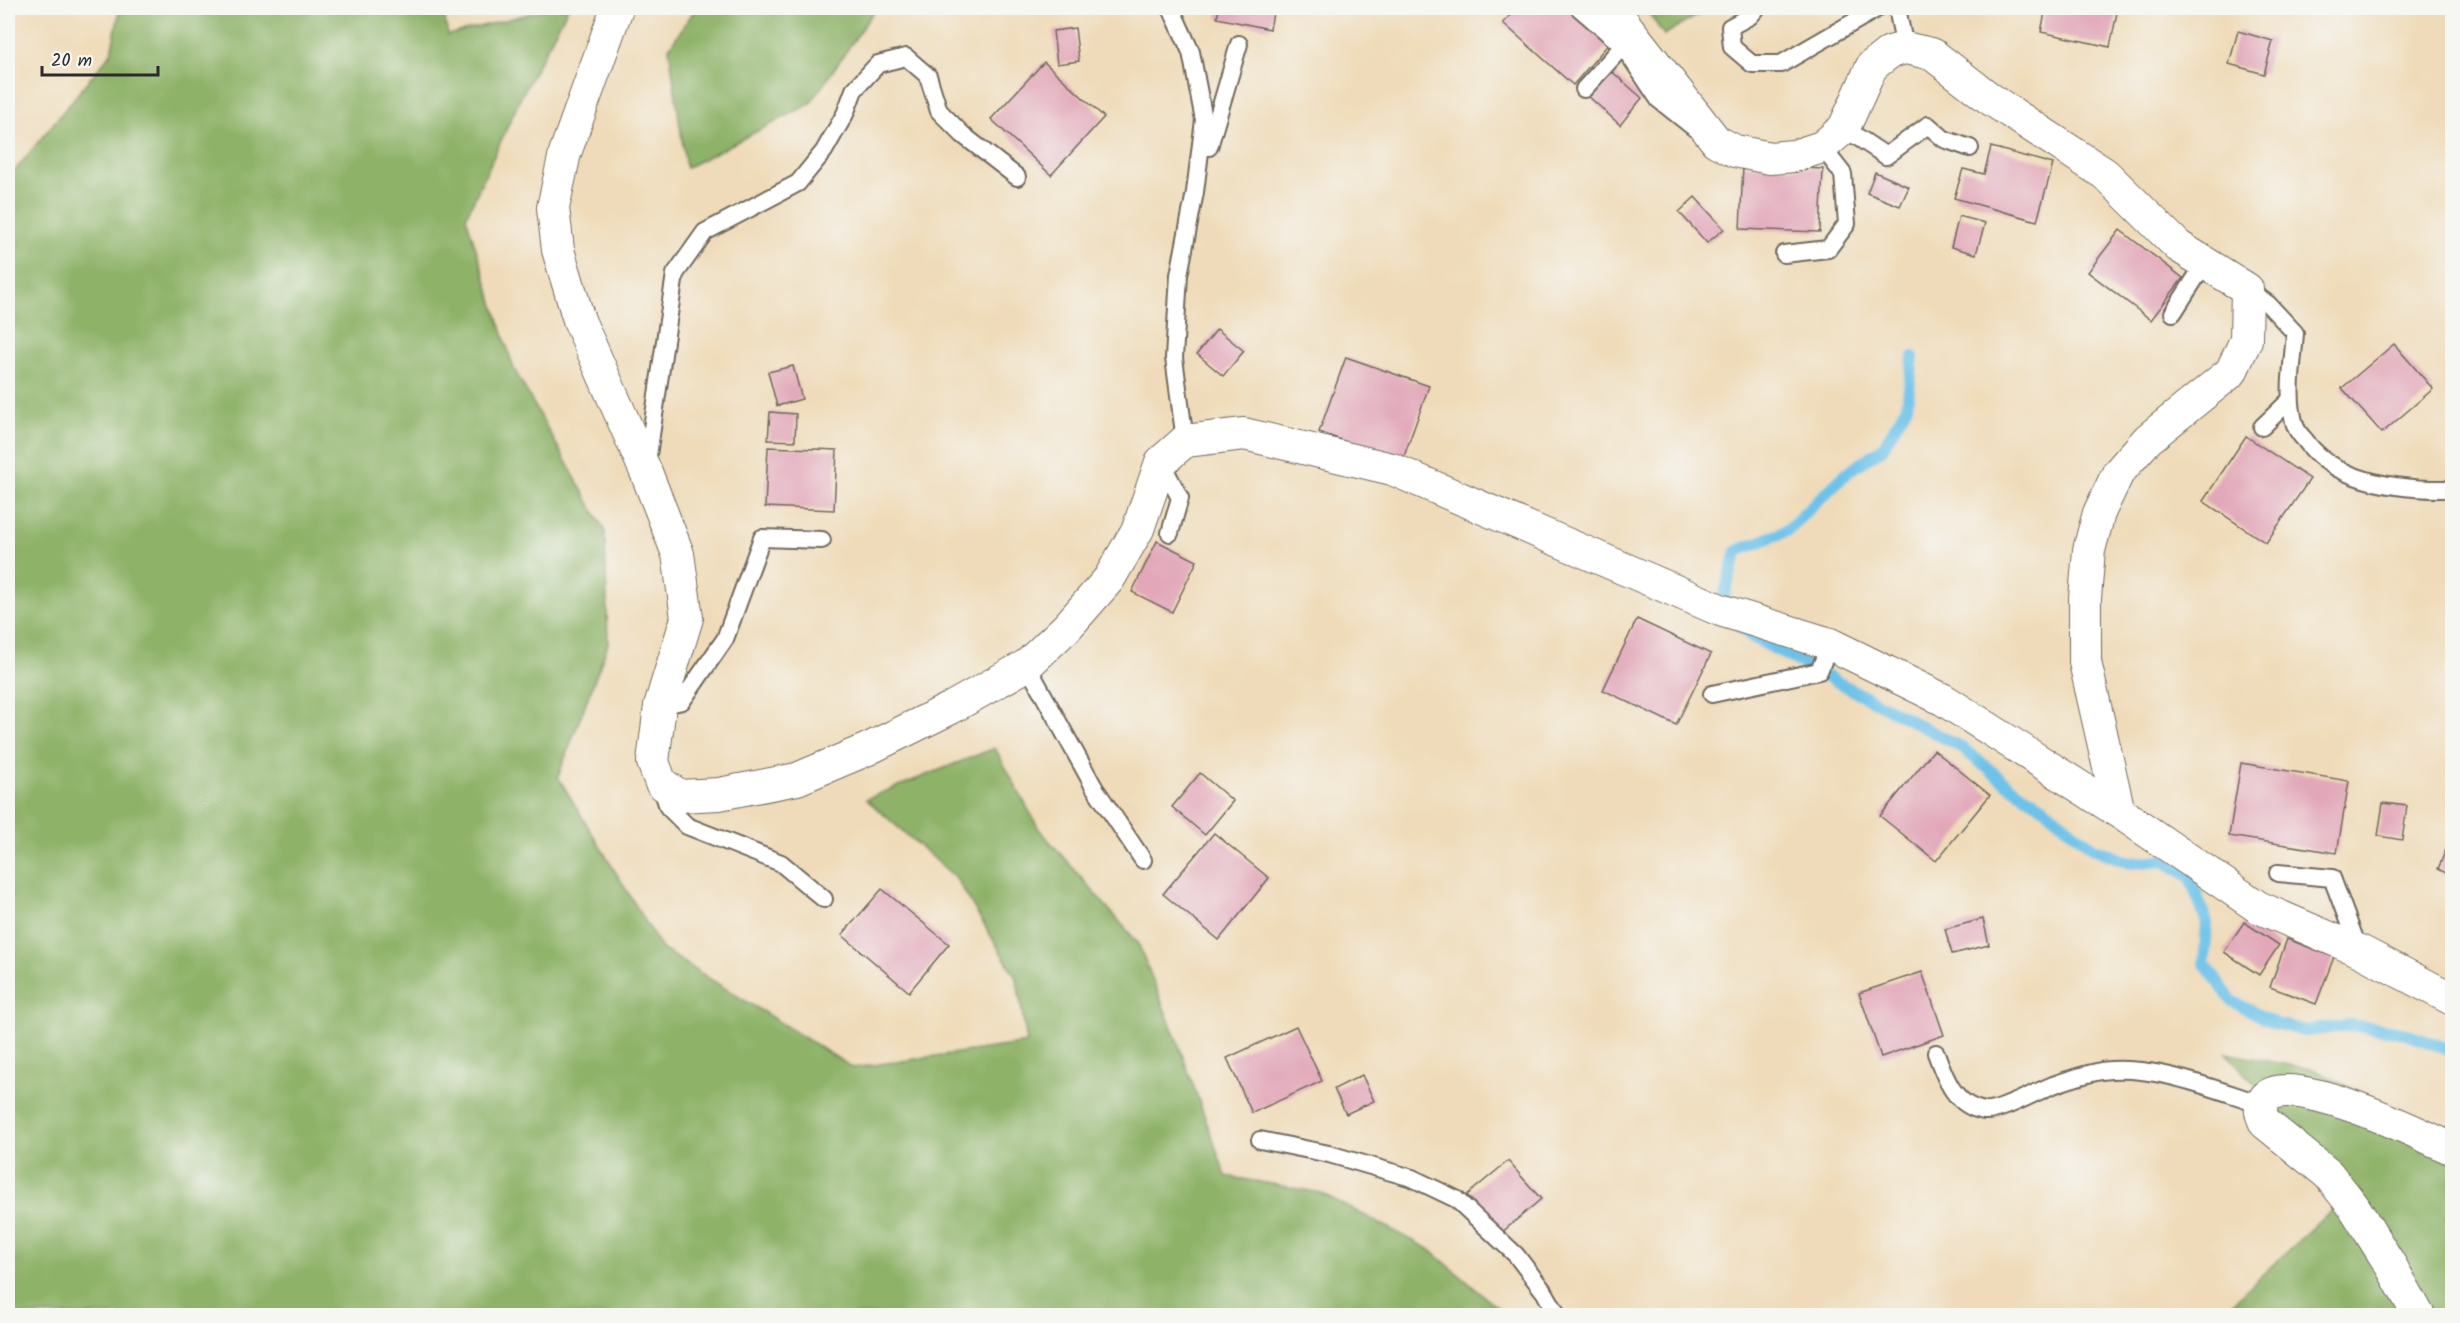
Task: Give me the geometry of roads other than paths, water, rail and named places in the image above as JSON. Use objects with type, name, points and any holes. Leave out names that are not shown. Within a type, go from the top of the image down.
[{"type":"street","points":[[617,8],[565,153],[554,208],[558,250],[579,320],[646,472],[678,554],[687,618],[660,706],[652,762],[661,783],[680,796],[719,794],[797,779],[868,749],[951,708],[1027,664],[1067,627],[1109,579],[1138,529],[1161,462],[1185,441],[1244,434],[1392,469],[1720,610],[1830,644],[1944,700],[2119,812],[2258,907],[2360,951],[2452,999]]},
{"type":"street","points":[[1612,8],[1716,141],[1735,151],[1770,158],[1794,156],[1833,138],[1872,66],[1890,52],[1905,48],[1932,54],[1989,98],[2105,174],[2178,246],[2247,289],[2246,340],[2231,372],[2148,439],[2118,473],[2099,513],[2089,550],[2085,598],[2085,662],[2119,812]]},
{"type":"street","points":[[2418,1316],[2391,1266],[2354,1207],[2328,1174],[2265,1123],[2260,1113],[2261,1104],[2268,1095],[2280,1091],[2354,1105],[2452,1149]]},
{"type":"lane","points":[[1171,8],[1191,52],[1204,120],[1195,192],[1179,275],[1174,358],[1185,441]]},
{"type":"lane","points":[[1579,8],[1623,46],[1659,100],[1686,124],[1716,141]]},
{"type":"lane","points":[[1757,8],[1750,16],[1730,27],[1732,47],[1752,64],[1781,64],[1878,8]]},
{"type":"lane","points":[[1897,8],[1905,48]]},
{"type":"lane","points":[[1195,192],[1239,44]]},
{"type":"lane","points":[[1584,89],[1623,46]]},
{"type":"lane","points":[[646,472],[675,274],[705,232],[798,183],[824,151],[845,114],[854,90],[878,64],[906,57],[928,76],[939,111],[963,135],[1017,177]]},
{"type":"lane","points":[[1833,138],[1886,156],[1928,124],[1944,139],[1970,148]]},
{"type":"lane","points":[[1784,254],[1828,249],[1847,224],[1843,174],[1833,138]]},
{"type":"lane","points":[[2173,313],[2205,263]]},
{"type":"lane","points":[[2247,289],[2268,304],[2295,333],[2290,400],[2295,427],[2311,449],[2337,470],[2374,483],[2452,489]]},
{"type":"lane","points":[[2262,427],[2290,400]]},
{"type":"lane","points":[[1161,462],[1180,498],[1170,533]]},
{"type":"lane","points":[[660,706],[682,701],[725,639],[762,538],[822,540]]},
{"type":"lane","points":[[1712,694],[1819,671],[1830,644]]},
{"type":"lane","points":[[1027,664],[1094,788],[1143,860]]},
{"type":"lane","points":[[661,783],[668,807],[687,825],[781,863],[824,899]]},
{"type":"lane","points":[[2278,873],[2332,878],[2360,951]]},
{"type":"lane","points":[[1936,1053],[1946,1081],[1965,1106],[1988,1112],[2054,1085],[2101,1071],[2165,1076],[2261,1104]]},
{"type":"lane","points":[[1260,1140],[1329,1154],[1412,1178],[1456,1199],[1516,1255],[1545,1293],[1558,1316]]},
{"type":"waterway","points":[[1720,610],[1737,551],[1786,531],[1849,471],[1882,449],[1907,406],[1913,357]]},
{"type":"waterway","points":[[1740,627],[1752,637],[1961,747],[2010,786],[2043,807],[2093,848],[2130,863],[2163,860],[2190,877],[2207,923],[2204,963],[2232,1001],[2276,1024],[2307,1031],[2350,1025],[2396,1031],[2452,1050]]}]
